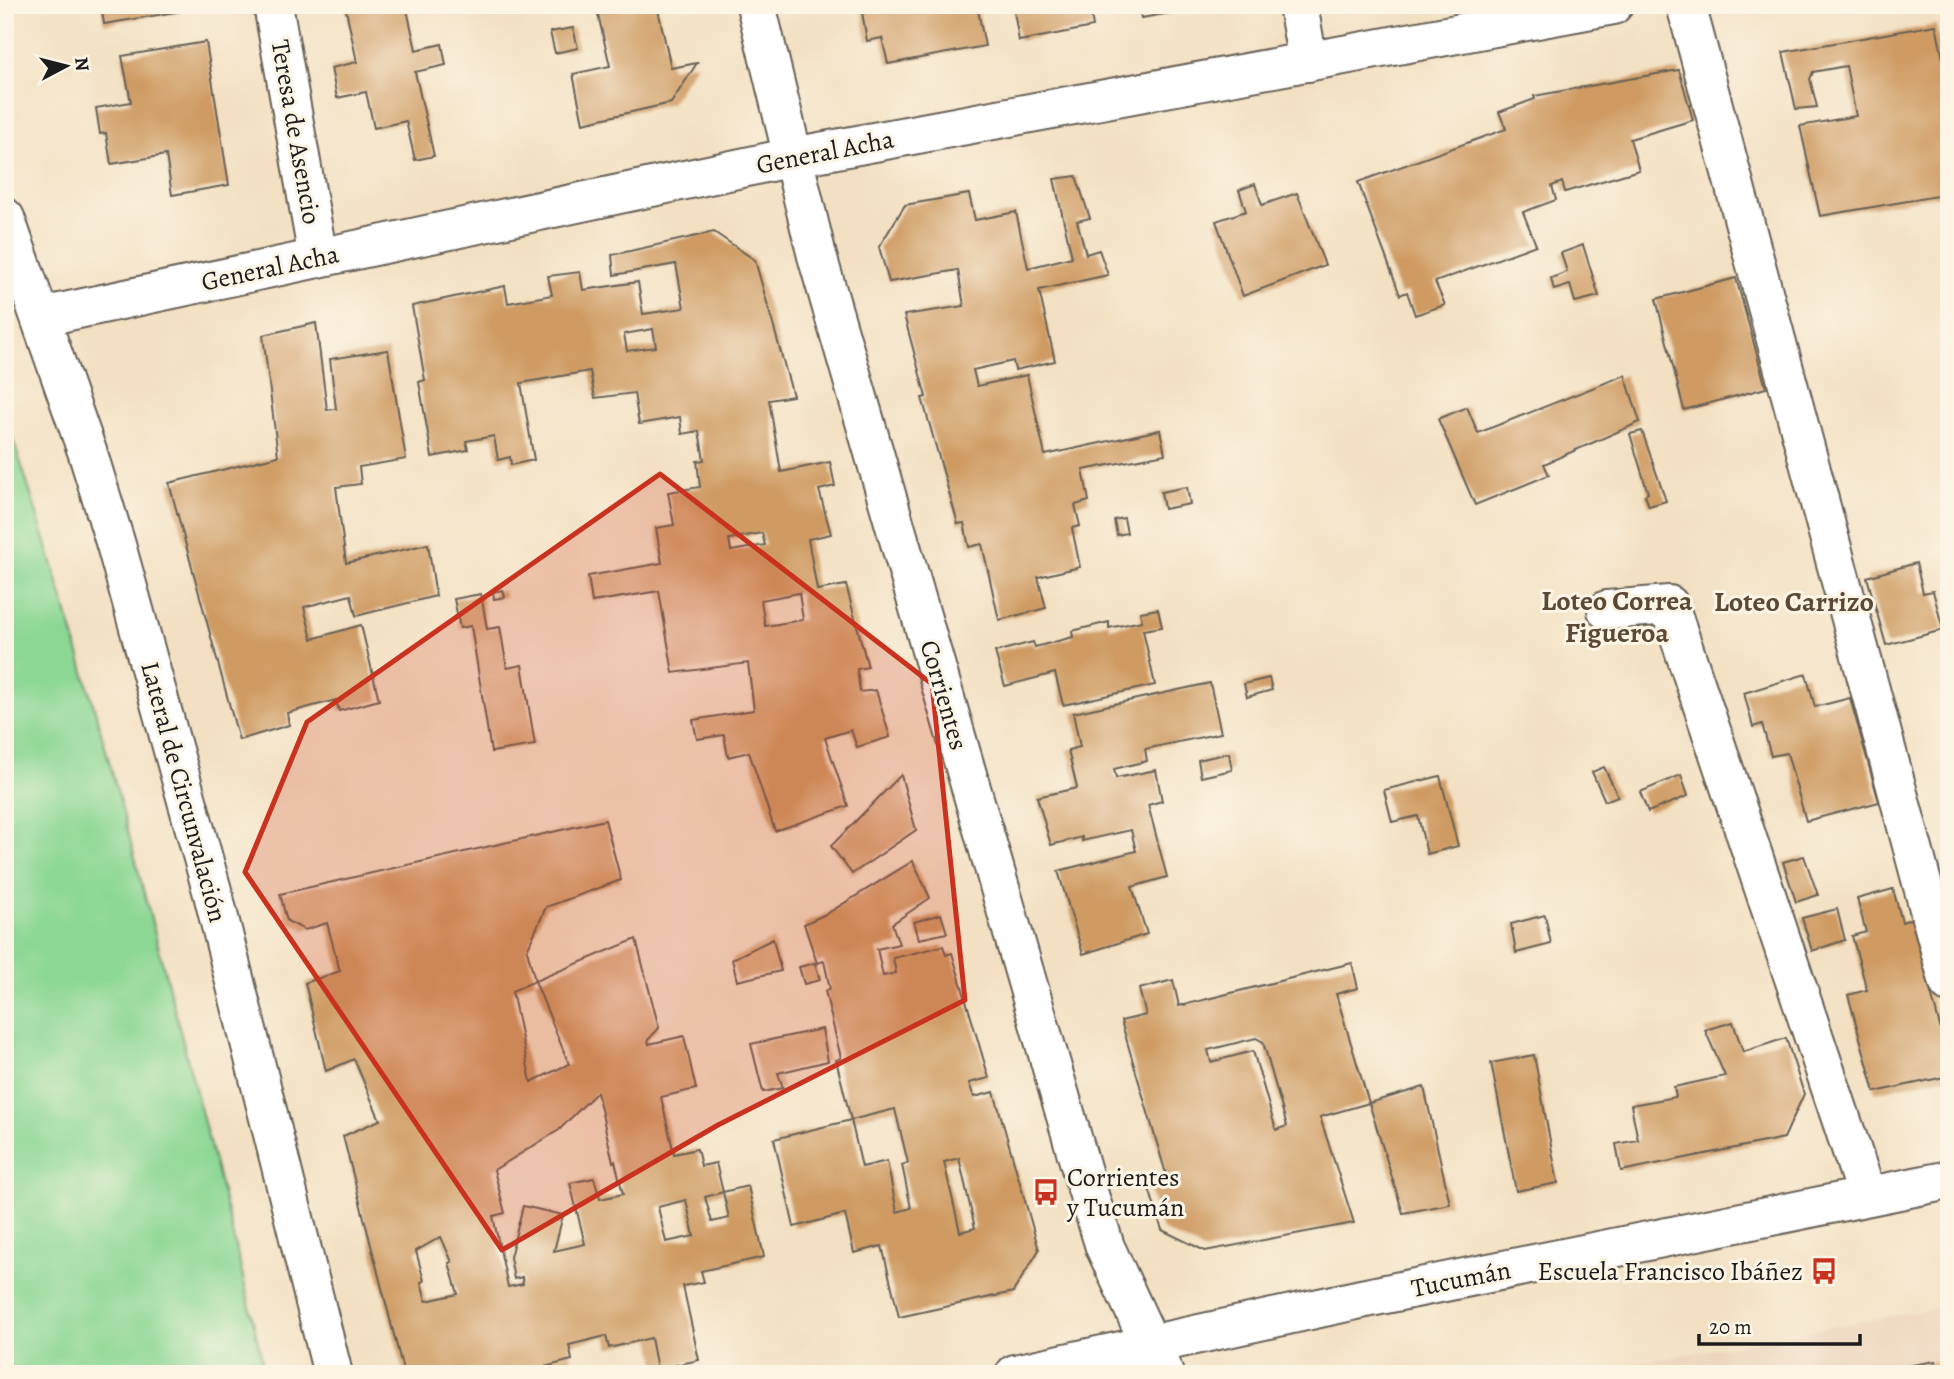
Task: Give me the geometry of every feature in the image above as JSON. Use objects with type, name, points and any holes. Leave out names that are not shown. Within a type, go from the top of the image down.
[{"type":"street","name":"Teresa de Asencio","points":[[273,5],[318,258]]},
{"type":"street","name":"Corrientes","points":[[756,5],[817,256],[1089,1195],[1105,1247],[1157,1358]]},
{"type":"street","points":[[1298,5],[1308,62]]},
{"type":"street","name":"General Acha","points":[[41,317],[793,157],[1613,5]]},
{"type":"street","points":[[1686,5],[1949,983]]},
{"type":"street","name":"Lateral de Circunvalación","points":[[5,218],[88,454],[116,545],[213,894],[333,1374]]},
{"type":"street","points":[[1607,610],[1669,605],[1867,1196]]},
{"type":"street","name":"Tucumán","points":[[1015,1374],[1157,1358],[1867,1196],[1949,1180]]},
{"type":"highlighted area","points":[[660,474],[932,684],[965,1000],[718,1125],[502,1250],[245,872],[307,722]]},
{"type":"shaded area","points":[[1949,1306],[1949,1374],[1582,1374],[1813,1330]]},
{"type":"green space","points":[[5,415],[52,563],[116,788],[222,1194],[265,1374],[9,1374],[5,1359]]},
{"type":"building","points":[[101,5],[194,5],[194,9],[104,24]]},
{"type":"building","points":[[345,5],[406,5],[416,50],[442,44],[446,65],[415,72],[434,156],[415,160],[406,121],[374,128],[366,92],[337,98],[331,68],[357,62]]},
{"type":"building","points":[[621,5],[657,5],[671,68],[697,63],[671,103],[583,123],[573,74],[610,66],[597,10]]},
{"type":"building","points":[[879,5],[977,5],[985,46],[888,64],[882,38],[867,41],[862,12],[880,8]]},
{"type":"building","points":[[1013,5],[1090,5],[1093,27],[1019,41]]},
{"type":"building","points":[[1139,5],[1176,5],[1177,12],[1141,18]]},
{"type":"building","points":[[1936,25],[1949,88],[1949,194],[1820,216],[1800,126],[1856,116],[1846,66],[1813,72],[1810,79],[1817,107],[1796,109],[1783,52]]},
{"type":"building","points":[[573,28],[578,48],[555,53],[550,32]]},
{"type":"building","points":[[206,42],[229,185],[172,195],[166,155],[111,164],[106,133],[100,134],[96,108],[131,102],[122,56]]},
{"type":"building","points":[[1679,70],[1693,120],[1630,139],[1639,170],[1565,192],[1562,182],[1552,186],[1556,200],[1523,212],[1536,245],[1435,282],[1445,305],[1415,315],[1407,292],[1400,295],[1358,182],[1506,129],[1499,112],[1535,99],[1534,96]]},
{"type":"building","points":[[1076,176],[1090,218],[1077,221],[1086,254],[1099,250],[1108,275],[1039,290],[1055,361],[1015,370],[1013,361],[973,370],[977,386],[1027,375],[1045,455],[1160,430],[1165,454],[1083,470],[1089,501],[1075,505],[1080,526],[1072,528],[1080,567],[1038,577],[1046,608],[999,620],[982,544],[969,547],[964,523],[958,524],[922,398],[926,397],[904,315],[964,306],[958,270],[889,282],[879,247],[905,205],[969,194],[975,220],[1016,212],[1028,268],[1072,257],[1054,179]]},
{"type":"building","points":[[1255,184],[1262,205],[1297,193],[1325,265],[1243,296],[1216,221],[1246,211],[1239,190]]},
{"type":"building","points":[[714,232],[755,260],[793,396],[769,400],[781,472],[830,462],[835,486],[819,490],[831,534],[808,539],[817,590],[846,585],[868,667],[857,669],[860,692],[876,690],[890,737],[857,747],[851,730],[825,738],[848,806],[775,831],[749,752],[728,757],[724,735],[697,739],[693,720],[754,710],[748,663],[673,673],[659,591],[592,602],[588,576],[662,563],[656,528],[674,525],[668,492],[700,487],[697,461],[704,460],[699,431],[682,434],[680,417],[639,424],[634,393],[595,398],[590,371],[521,383],[534,460],[511,465],[510,457],[498,460],[494,436],[466,441],[468,450],[432,457],[419,382],[425,380],[412,306],[505,286],[508,303],[552,295],[548,276],[580,272],[583,290],[638,282],[643,314],[684,308],[676,264],[614,275],[612,255]],"holes":[[[653,329],[656,347],[627,351],[624,334]],[[762,533],[765,545],[731,551],[729,539]],[[799,593],[803,620],[765,626],[761,600]]]},
{"type":"building","points":[[1583,245],[1599,296],[1575,302],[1570,285],[1554,290],[1551,278],[1567,272],[1561,253]]},
{"type":"building","points":[[1736,278],[1766,388],[1684,410],[1656,299]]},
{"type":"building","points":[[316,323],[327,410],[336,409],[330,359],[388,350],[406,459],[359,467],[361,484],[336,487],[346,563],[428,544],[436,596],[356,616],[351,595],[304,607],[312,639],[361,625],[379,700],[339,711],[336,700],[287,713],[289,725],[239,740],[169,483],[278,456],[263,335]]},
{"type":"building","points":[[1625,375],[1640,422],[1544,464],[1549,475],[1475,505],[1438,419],[1467,407],[1478,433]]},
{"type":"building","points":[[1642,431],[1666,501],[1649,506],[1645,495],[1648,493],[1630,434]]},
{"type":"building","points":[[1187,487],[1190,504],[1164,509],[1161,492]]},
{"type":"building","points":[[1124,518],[1127,533],[1117,535],[1114,520]]},
{"type":"building","points":[[1916,563],[1923,593],[1933,591],[1943,630],[1886,645],[1867,577]]},
{"type":"building","points":[[503,590],[505,597],[494,599],[493,592]]},
{"type":"building","points":[[481,594],[487,629],[500,627],[507,668],[522,665],[535,745],[491,752],[471,626],[460,628],[454,599]]},
{"type":"building","points":[[1158,609],[1162,627],[1143,630],[1155,685],[1063,705],[1055,673],[1005,686],[995,652],[1033,642],[1035,647],[1073,637],[1072,631],[1109,622],[1109,628],[1142,621],[1140,612]]},
{"type":"building","points":[[1806,674],[1815,707],[1850,698],[1879,802],[1806,821],[1787,753],[1771,756],[1762,724],[1753,727],[1744,693]]},
{"type":"building","points":[[1269,678],[1272,690],[1247,697],[1244,684]]},
{"type":"building","points":[[1210,683],[1221,733],[1145,749],[1147,761],[1114,769],[1116,778],[1156,770],[1162,801],[1148,805],[1167,877],[1132,887],[1147,934],[1083,954],[1058,871],[1136,851],[1131,830],[1082,841],[1082,837],[1051,845],[1037,797],[1077,788],[1068,750],[1080,747],[1073,713]]},
{"type":"building","points":[[1229,753],[1232,770],[1201,777],[1198,760]]},
{"type":"building","points":[[1604,767],[1618,796],[1605,801],[1592,772]]},
{"type":"building","points":[[901,775],[916,830],[852,874],[831,846]]},
{"type":"building","points":[[1681,775],[1688,796],[1648,812],[1640,792]]},
{"type":"building","points":[[1440,776],[1458,846],[1427,854],[1418,816],[1392,822],[1384,790]]},
{"type":"building","points":[[605,820],[621,880],[546,907],[527,950],[535,981],[636,939],[659,1028],[648,1040],[649,1044],[684,1036],[696,1089],[661,1097],[674,1154],[697,1149],[701,1166],[716,1163],[723,1192],[748,1186],[764,1257],[701,1271],[704,1282],[683,1286],[699,1360],[657,1369],[651,1338],[609,1348],[606,1336],[569,1345],[572,1360],[517,1374],[404,1374],[343,1136],[380,1120],[354,1059],[326,1071],[305,983],[340,971],[327,923],[305,930],[287,921],[280,894]],"holes":[[[535,981],[569,1064],[531,1082],[512,991]],[[597,1092],[623,1194],[600,1199],[594,1178],[570,1183],[585,1244],[554,1251],[563,1215],[523,1206],[510,1257],[514,1279],[522,1277],[523,1284],[508,1287],[493,1216],[505,1213],[494,1170],[559,1130]],[[723,1192],[729,1218],[712,1222],[705,1197]],[[686,1200],[694,1236],[666,1242],[658,1207]],[[441,1237],[452,1262],[449,1263],[458,1294],[426,1301],[416,1251]]]},
{"type":"building","points":[[1804,856],[1818,895],[1796,902],[1783,862]]},
{"type":"building","points":[[913,861],[930,898],[892,924],[899,944],[877,949],[883,976],[896,973],[893,958],[943,946],[946,955],[952,953],[989,1078],[969,1083],[974,1097],[994,1092],[1039,1250],[1013,1292],[899,1317],[882,1246],[854,1253],[845,1214],[794,1227],[774,1139],[851,1120],[836,1060],[841,1058],[825,991],[830,989],[824,961],[817,963],[804,924],[828,913]],"holes":[[[895,1109],[908,1163],[902,1165],[911,1208],[897,1212],[887,1161],[862,1167],[851,1120]],[[959,1158],[975,1228],[960,1232],[944,1162]]]},
{"type":"building","points":[[1893,889],[1902,922],[1911,919],[1949,1060],[1949,1076],[1875,1092],[1848,995],[1867,990],[1852,936],[1866,932],[1857,899]]},
{"type":"building","points":[[1837,909],[1845,940],[1812,951],[1802,918]]},
{"type":"building","points":[[941,914],[947,933],[919,939],[914,922]]},
{"type":"building","points":[[1545,915],[1551,944],[1516,953],[1511,924]]},
{"type":"building","points":[[773,939],[781,971],[737,981],[732,959]]},
{"type":"building","points":[[815,963],[820,980],[804,984],[799,967]]},
{"type":"building","points":[[1352,963],[1358,988],[1336,994],[1369,1103],[1320,1117],[1354,1223],[1205,1251],[1162,1230],[1146,1179],[1166,1174],[1121,1021],[1146,1015],[1139,989],[1173,980],[1179,1006]],"holes":[[[1256,1038],[1263,1042],[1287,1126],[1276,1130],[1253,1051],[1211,1062],[1208,1050]]]},
{"type":"building","points":[[1733,1022],[1743,1052],[1786,1038],[1804,1094],[1784,1138],[1621,1171],[1616,1144],[1638,1140],[1631,1105],[1676,1097],[1674,1087],[1725,1076],[1705,1030]]},
{"type":"building","points":[[822,1029],[828,1061],[778,1073],[783,1088],[763,1092],[751,1044]]},
{"type":"building","points":[[1534,1055],[1558,1183],[1516,1191],[1491,1063]]},
{"type":"building","points":[[1424,1087],[1450,1204],[1403,1213],[1369,1103]]},
{"type":"building","points":[[1936,1361],[1938,1374],[1870,1374],[1870,1372]]},
{"type":"place","name":"Corrientes y Tucumán","points":[[1046,1192]]},
{"type":"place","name":"Escuela Francisco Ibáñez","points":[[1824,1271]]},
{"type":"district","name":"Loteo Carrizo","points":[[1794,602]]},
{"type":"district","name":"Loteo Correa Figueroa","points":[[1617,617]]}]
